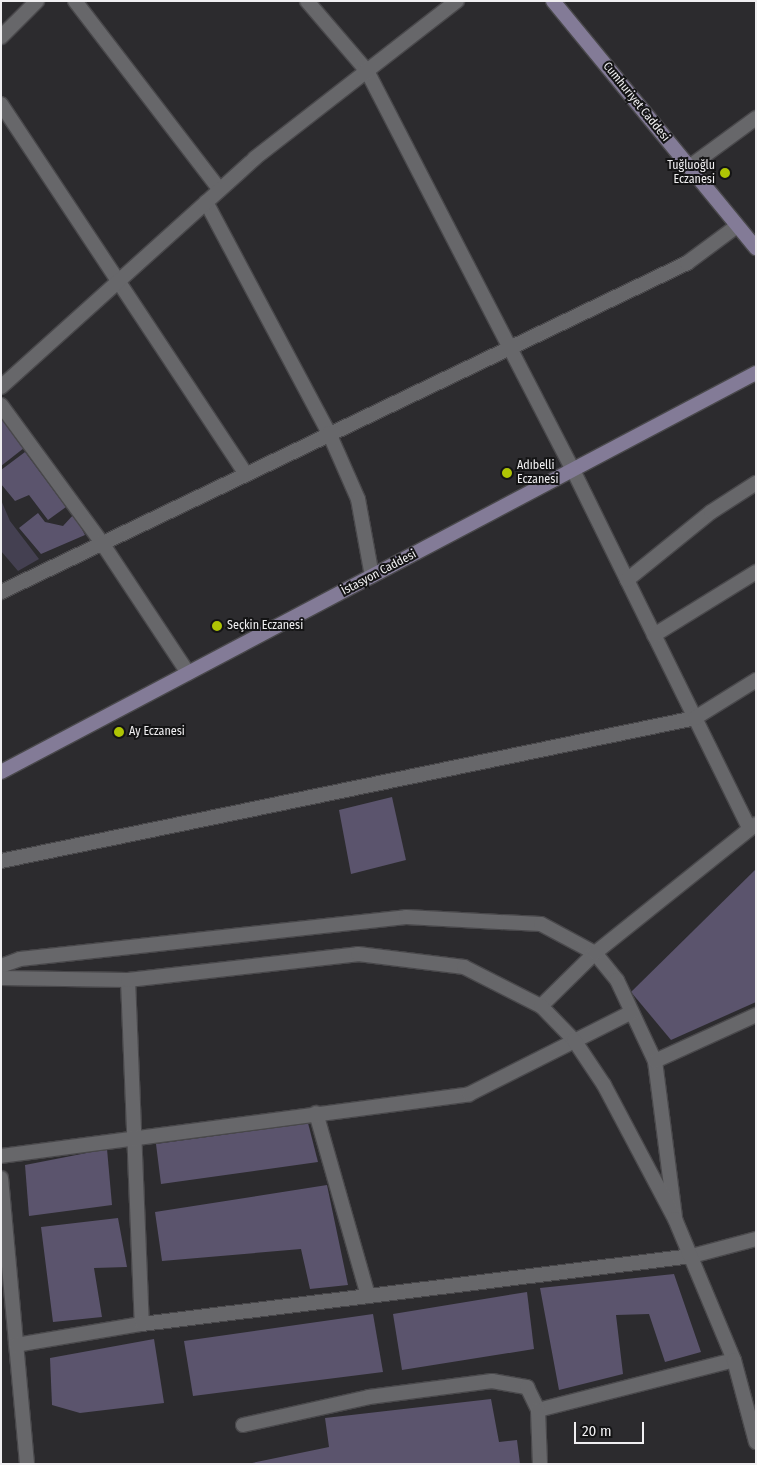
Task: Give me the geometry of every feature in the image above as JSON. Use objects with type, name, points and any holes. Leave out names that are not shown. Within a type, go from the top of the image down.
[{"type":"main road","name":"Cumhuriyet Caddesi","points":[[553,1],[756,248]]},
{"type":"main road","name":"İstasyon Caddesi","points":[[1,772],[756,373]]},
{"type":"street","points":[[1,36],[37,1]]},
{"type":"street","points":[[75,1],[220,190]]},
{"type":"street","points":[[308,1],[368,71],[573,470],[695,718],[752,826],[595,953],[542,1006]]},
{"type":"street","points":[[1,387],[220,190],[457,1]]},
{"type":"street","points":[[1,104],[245,473]]},
{"type":"street","points":[[689,167],[756,118]]},
{"type":"street","points":[[206,202],[328,432],[358,499],[372,576]]},
{"type":"street","points":[[1,592],[509,345],[687,263],[737,226]]},
{"type":"street","points":[[1,405],[102,543],[188,673]]},
{"type":"street","points":[[628,580],[711,512],[756,484]]},
{"type":"street","points":[[654,635],[756,572]]},
{"type":"street","points":[[1,861],[695,718],[756,680]]},
{"type":"street","points":[[1,966],[20,959],[406,917],[541,924],[595,953],[617,980],[656,1061],[675,1218]]},
{"type":"street","points":[[1,978],[128,980],[358,954],[464,966],[542,1006],[574,1040],[604,1085],[675,1218],[734,1360],[756,1442]]},
{"type":"street","points":[[128,980],[142,1324]]},
{"type":"street","points":[[1,1156],[469,1094],[632,1012]]},
{"type":"street","points":[[656,1061],[756,1015]]},
{"type":"street","points":[[316,1113],[368,1296]]},
{"type":"street","points":[[1,1178],[27,1464]]},
{"type":"street","points":[[16,1345],[142,1324],[692,1256],[756,1239]]},
{"type":"street","points":[[538,1410],[734,1360]]},
{"type":"street","points":[[243,1425],[369,1397],[492,1381],[527,1387],[538,1410],[540,1464]]},
{"type":"shaded area","points":[[1,500],[10,521],[39,559],[18,571],[1,551]]},
{"type":"building","points":[[1,417],[24,448],[1,466]]},
{"type":"building","points":[[25,452],[66,507],[48,520],[29,495],[15,501],[1,484],[1,470]]},
{"type":"building","points":[[38,513],[45,522],[63,526],[74,514],[85,535],[41,554],[19,528]]},
{"type":"building","points":[[392,797],[406,860],[351,874],[339,810]]},
{"type":"building","points":[[756,869],[756,1002],[671,1040],[631,992]]},
{"type":"building","points":[[308,1123],[318,1162],[161,1184],[156,1144]]},
{"type":"building","points":[[107,1149],[112,1205],[29,1216],[25,1165]]},
{"type":"building","points":[[327,1185],[348,1285],[310,1289],[301,1249],[162,1261],[155,1212]]},
{"type":"building","points":[[118,1218],[127,1267],[94,1268],[102,1317],[53,1322],[41,1227]]},
{"type":"building","points":[[674,1274],[701,1352],[665,1362],[649,1314],[616,1315],[623,1374],[559,1390],[540,1288]]},
{"type":"building","points":[[527,1292],[534,1349],[402,1370],[393,1314]]},
{"type":"building","points":[[373,1314],[383,1372],[193,1396],[184,1341]]},
{"type":"building","points":[[154,1339],[164,1403],[80,1413],[52,1405],[50,1358]]},
{"type":"building","points":[[491,1399],[499,1442],[517,1440],[520,1464],[247,1464],[329,1447],[325,1418]]},
{"type":"place","name":"Tuğluoğlu Eczanesi","points":[[725,173]]},
{"type":"place","name":"Adıbelli Eczanesi","points":[[507,473]]},
{"type":"place","name":"Seçkin Eczanesi","points":[[217,626]]},
{"type":"place","name":"Ay Eczanesi","points":[[119,732]]}]
